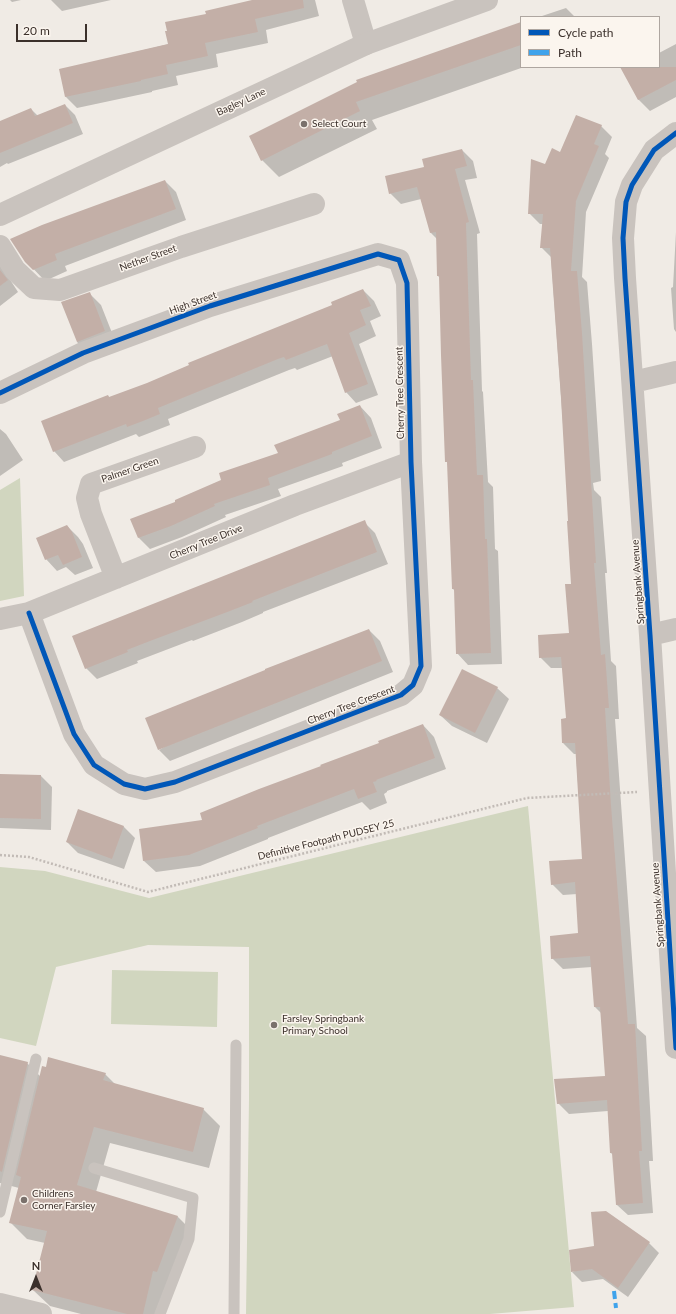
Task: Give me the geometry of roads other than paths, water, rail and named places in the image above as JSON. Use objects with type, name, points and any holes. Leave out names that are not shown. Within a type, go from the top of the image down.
[{"type":"street","points":[[353,0],[366,44]]},
{"type":"street","name":"Bagley Lane","points":[[0,215],[366,44],[487,0]]},
{"type":"street","name":"Springbank Avenue","points":[[676,133],[654,150],[632,185],[626,202],[623,238],[676,1048]]},
{"type":"street","name":"Nether Street","points":[[0,246],[15,270],[34,288],[60,290],[181,247],[314,204]]},
{"type":"street","name":"High Street","points":[[0,392],[83,353],[210,306],[378,254],[399,260]]},
{"type":"street","name":"Cherry Tree Crescent","points":[[29,613],[74,734],[94,765],[124,784],[145,789],[175,782],[401,695],[413,685],[421,666],[411,462],[407,283],[399,260]]},
{"type":"street","points":[[633,382],[676,372]]},
{"type":"street","name":"Palmer Green","points":[[116,578],[91,514],[87,498],[91,484],[195,447]]},
{"type":"street","name":"Cherry Tree Drive","points":[[0,619],[29,613],[295,505],[411,462]]},
{"type":"street","points":[[650,635],[676,629]]},
{"type":"street","points":[[0,1304],[41,1314]]},
{"type":"lane","points":[[234,1314],[236,1045]]},
{"type":"lane","points":[[0,1212],[36,1059]]},
{"type":"lane","points":[[94,1168],[193,1198],[189,1239],[160,1314]]},
{"type":"place","name":"Select Court","points":[[304,124]]},
{"type":"place","name":"Farsley Springbank Primary School","points":[[274,1025]]},
{"type":"place","name":"Childrens Corner Farsley","points":[[24,1200]]}]
